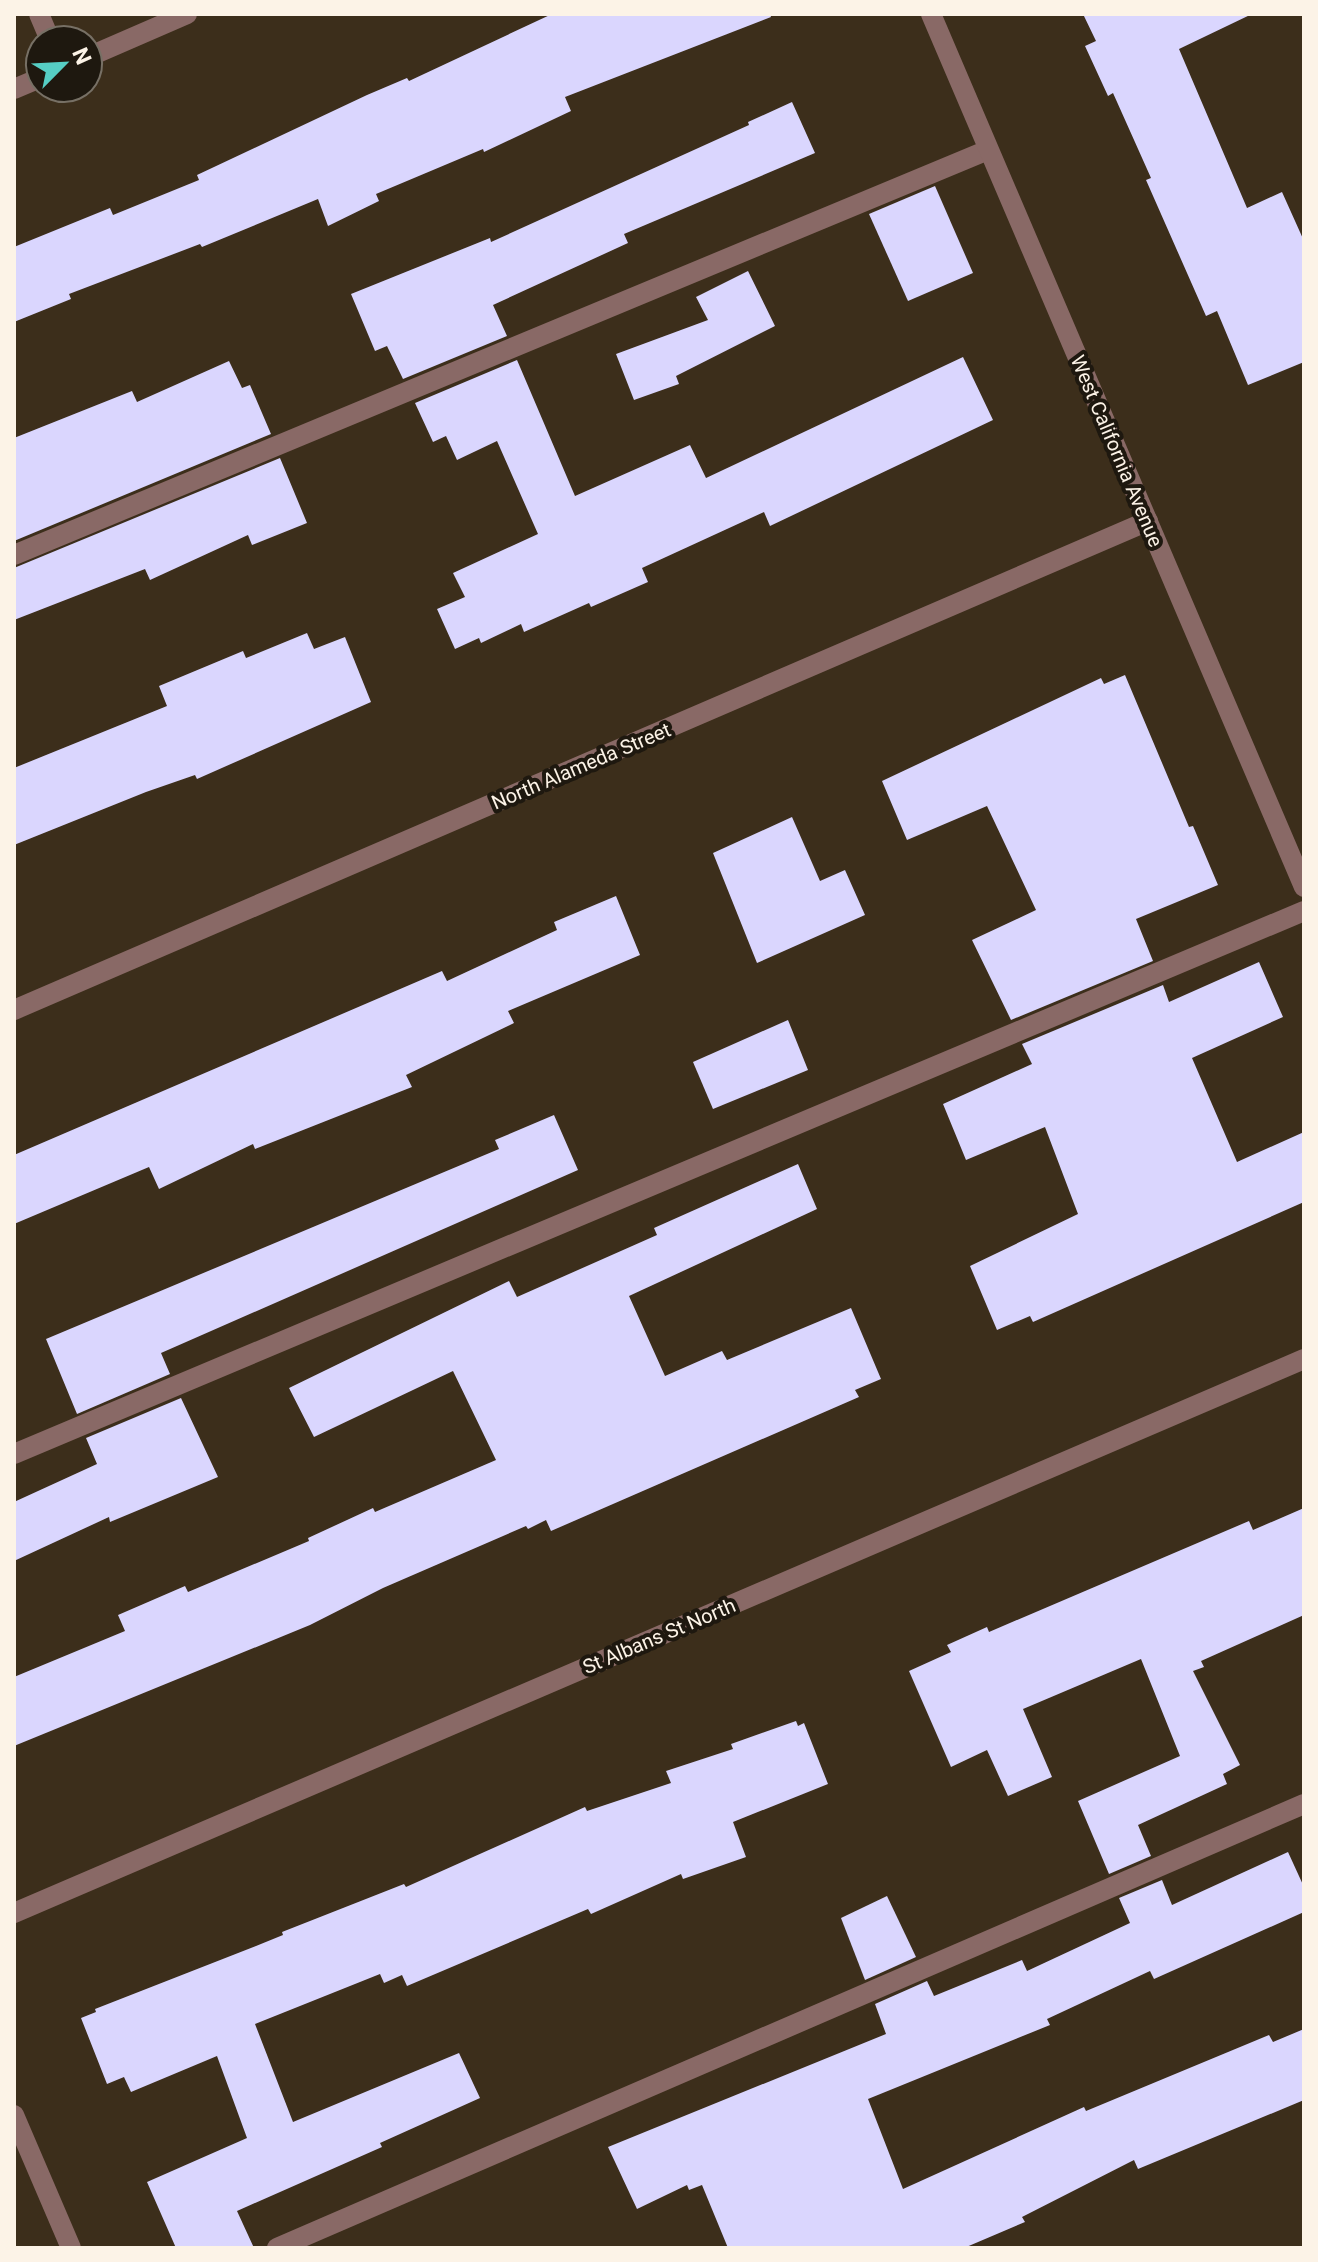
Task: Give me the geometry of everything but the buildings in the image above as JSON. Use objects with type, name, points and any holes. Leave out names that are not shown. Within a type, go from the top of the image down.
[{"type":"street","points":[[104,50],[187,14]]},
{"type":"street","name":"West California Avenue","points":[[931,14],[1304,887]]},
{"type":"street","points":[[14,555],[988,150]]},
{"type":"street","name":"North Alameda Street","points":[[14,1010],[1148,521]]},
{"type":"street","points":[[14,1454],[1304,911]]},
{"type":"street","name":"St Albans St North","points":[[14,1913],[1304,1359]]},
{"type":"street","points":[[277,2248],[1304,1804]]},
{"type":"street","points":[[14,2115],[71,2248]]}]
